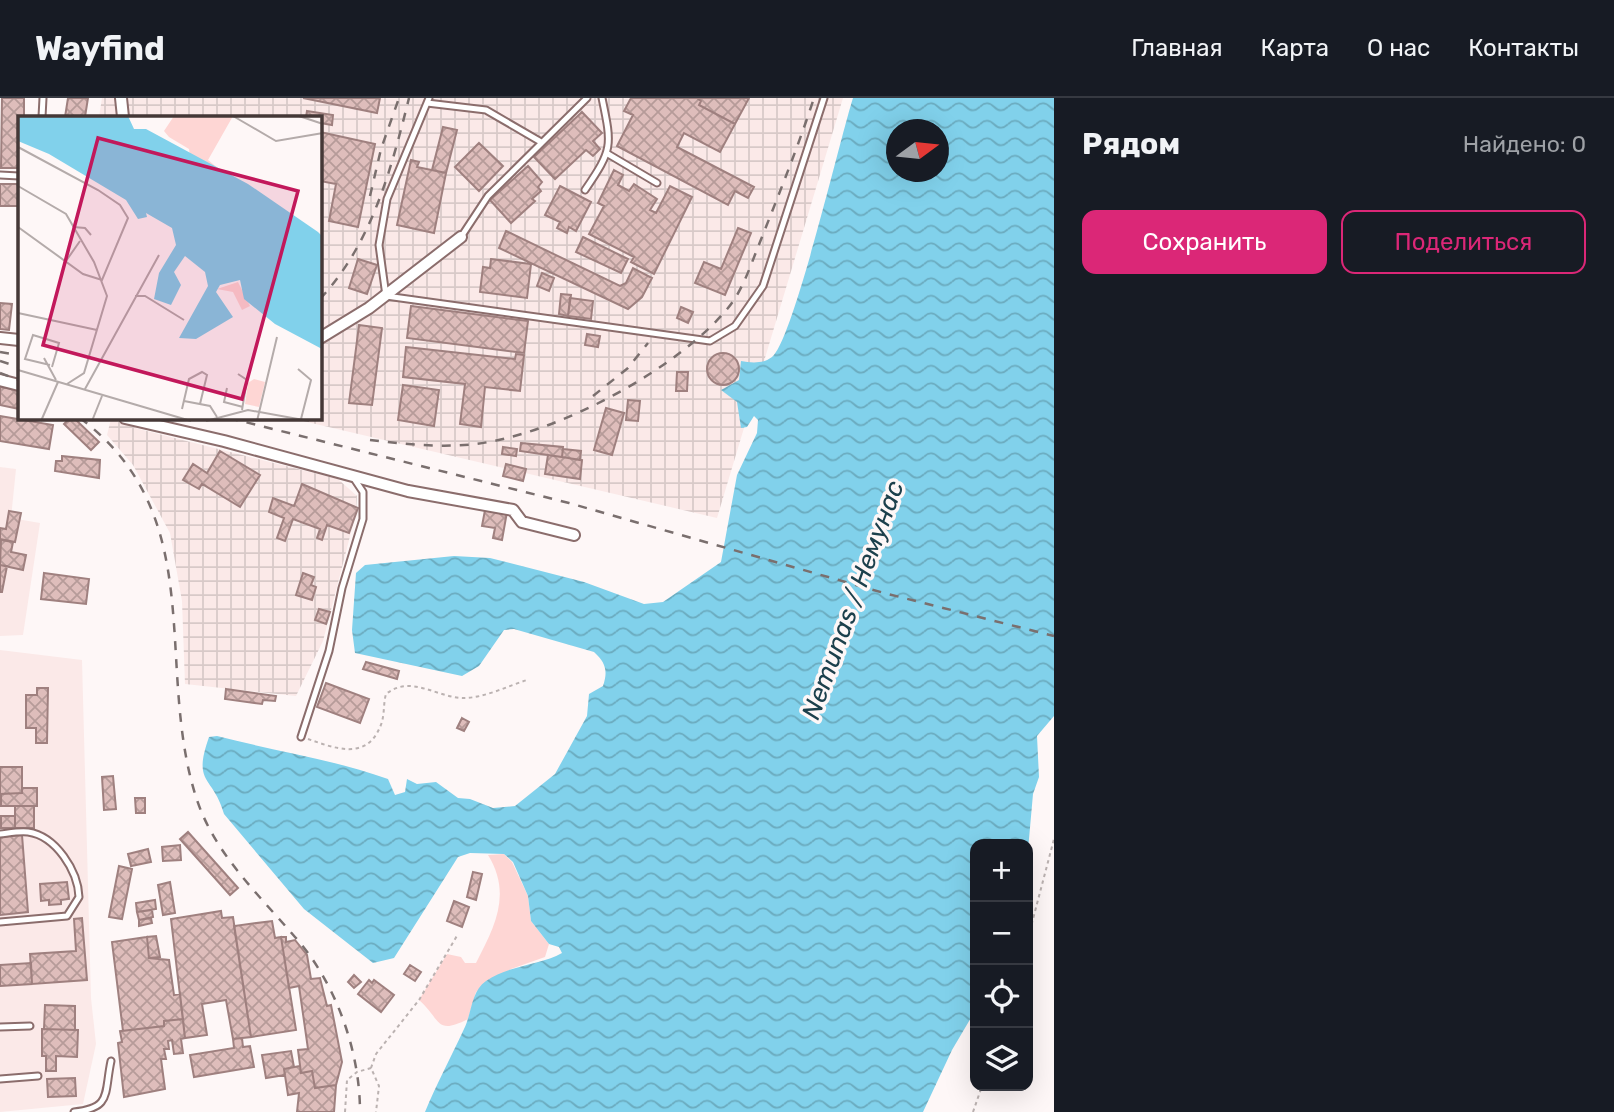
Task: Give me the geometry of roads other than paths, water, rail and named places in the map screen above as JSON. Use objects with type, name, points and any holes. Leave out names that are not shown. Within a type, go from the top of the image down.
[{"type":"street","points":[[121,98],[123,116]]},
{"type":"street","points":[[322,337],[386,296],[461,237]]},
{"type":"street","points":[[0,338],[18,340]]},
{"type":"street","points":[[0,380],[18,385]]},
{"type":"street","points":[[133,420],[348,473],[408,491],[513,510],[522,522],[574,534]]},
{"type":"lane","points":[[42,116],[43,98]]},
{"type":"lane","points":[[461,237],[488,196],[587,98]]},
{"type":"lane","points":[[585,190],[608,154],[609,133],[602,98]]},
{"type":"lane","points":[[541,142],[486,110],[428,101],[387,199],[379,245],[386,296],[710,341],[735,326],[763,286],[824,98]]},
{"type":"lane","points":[[608,154],[657,183]]},
{"type":"lane","points":[[0,175],[18,176]]},
{"type":"lane","points":[[301,737],[329,651],[342,588],[363,519],[363,492],[348,473]]},
{"type":"lane","points":[[0,834],[28,832],[44,838],[62,855],[74,874],[79,897],[67,916],[0,922]]},
{"type":"lane","points":[[0,1027],[30,1026]]},
{"type":"lane","points":[[74,1112],[93,1110],[102,1103],[111,1061]]},
{"type":"lane","points":[[0,1079],[38,1076]]},
{"type":"water","name":"Nemunas / Немунас","points":[[853,98],[1054,98],[1054,716],[1037,736],[1039,777],[1033,794],[1029,839],[970,839],[970,1019],[952,1050],[923,1112],[425,1112],[467,1023],[481,985],[505,972],[562,953],[559,947],[549,944],[531,921],[528,896],[513,862],[504,854],[470,853],[458,857],[394,958],[373,963],[304,909],[224,814],[220,801],[203,772],[204,752],[209,737],[217,736],[367,772],[388,779],[395,795],[405,792],[407,779],[417,784],[436,782],[458,798],[470,799],[493,808],[515,806],[555,774],[587,716],[589,694],[603,686],[605,667],[598,656],[594,652],[514,629],[504,630],[479,666],[462,676],[355,653],[352,630],[356,573],[365,565],[454,556],[490,558],[584,582],[644,604],[663,602],[721,562],[737,475],[757,433],[758,420],[754,416],[747,427],[741,428],[737,402],[721,390],[739,380],[741,361],[765,361],[772,357],[781,343],[816,237]]},
{"type":"railway","points":[[370,196],[381,149],[399,98]]},
{"type":"railway","points":[[322,297],[338,277],[366,230],[387,178],[409,98]]},
{"type":"railway","points":[[370,440],[449,446],[507,438],[541,428],[612,396],[678,354],[706,331],[738,293],[750,268],[814,98]]},
{"type":"railway","points":[[593,396],[628,368],[648,343]]},
{"type":"railway","points":[[0,352],[18,355]]},
{"type":"railway","points":[[0,361],[18,367]]},
{"type":"railway","points":[[0,373],[18,380]]},
{"type":"railway","points":[[82,420],[121,457],[148,501],[163,547],[172,596],[185,749],[197,800],[205,820],[239,873],[310,955],[334,997],[356,1065],[360,1112]]},
{"type":"railway","points":[[237,420],[569,503],[884,593],[1054,636]]}]
